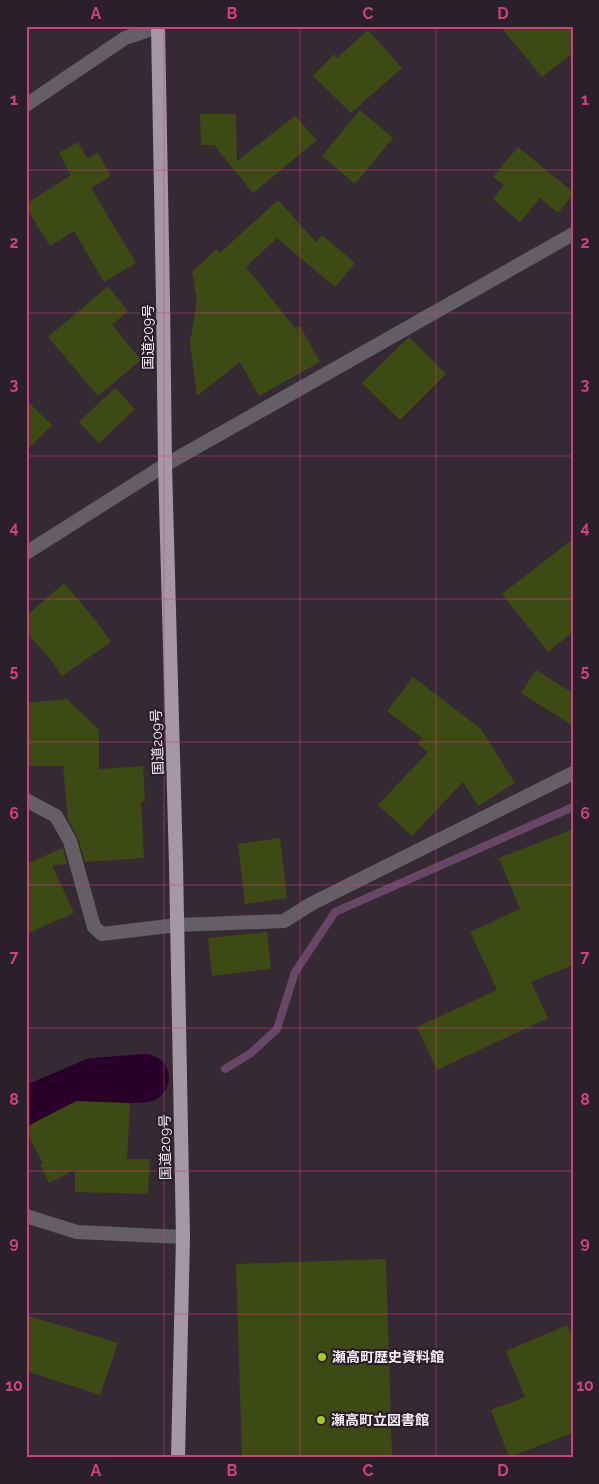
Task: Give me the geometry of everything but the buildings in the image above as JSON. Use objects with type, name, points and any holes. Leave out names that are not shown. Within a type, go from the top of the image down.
[{"type":"highway","name":"国道209号","points":[[158,27],[164,300],[165,465],[178,925],[183,1237],[178,1458]]},
{"type":"street","points":[[26,106],[126,38],[158,27]]},
{"type":"street","points":[[26,553],[165,465],[573,234]]},
{"type":"street","points":[[26,800],[56,816],[70,841],[94,927],[102,934],[178,925],[284,921],[311,904],[573,773]]},
{"type":"street","points":[[26,1216],[77,1232],[183,1237]]},
{"type":"waterway","points":[[225,1069],[251,1053],[277,1029],[295,972],[335,912],[573,807]]},
{"type":"waterway","points":[[26,1111],[94,1082],[145,1078]]},
{"type":"place","name":"瀬高町歴史資料館","points":[[322,1357]]},
{"type":"place","name":"瀬高町立図書館","points":[[321,1420]]}]
